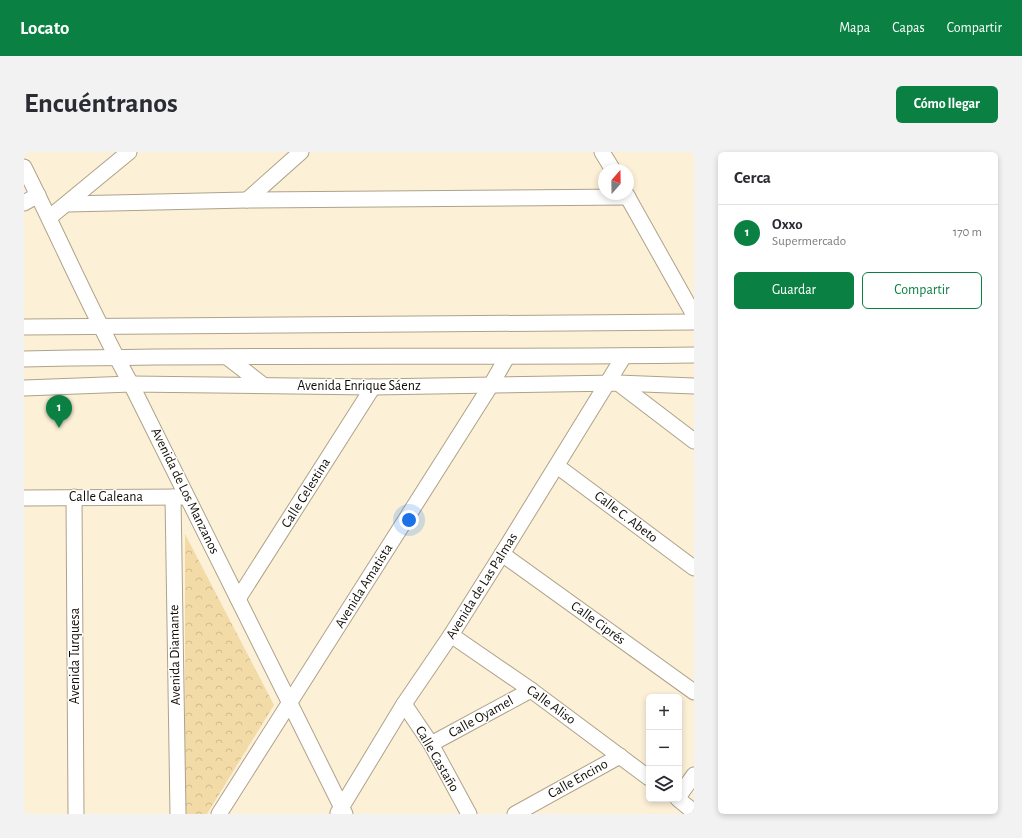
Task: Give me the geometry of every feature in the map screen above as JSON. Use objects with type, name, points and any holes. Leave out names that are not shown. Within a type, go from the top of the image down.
[{"type":"street","points":[[50,217],[129,152]]},
{"type":"street","points":[[247,200],[301,152]]},
{"type":"street","points":[[602,152],[609,164]]},
{"type":"street","name":"Avenida de Los Manzanos","points":[[24,167],[50,217],[100,326],[131,384],[290,702],[341,811]]},
{"type":"street","points":[[24,203],[38,195]]},
{"type":"street","points":[[67,204],[598,195]]},
{"type":"street","points":[[630,200],[694,315]]},
{"type":"street","points":[[24,327],[694,322]]},
{"type":"street","name":"Avenida Enrique Sáenz","points":[[24,359],[116,357],[507,357],[694,355]]},
{"type":"street","name":"Avenida de Las Palmas","points":[[341,811],[404,704],[451,635],[557,466],[613,384],[624,356]]},
{"type":"street","points":[[227,357],[263,385]]},
{"type":"street","name":"Avenida Amatista","points":[[219,814],[491,385],[507,357]]},
{"type":"street","name":"Avenida Enrique Sáenz","points":[[31,388],[131,384],[373,387],[613,384],[694,386]]},
{"type":"street","points":[[613,384],[694,441]]},
{"type":"street","name":"Calle Celestina","points":[[238,599],[373,387]]},
{"type":"street","points":[[24,399],[31,388]]},
{"type":"street","name":"Calle C. Abeto","points":[[557,466],[694,568]]},
{"type":"street","name":"Avenida Turquesa","points":[[74,497],[76,814]]},
{"type":"street","name":"Avenida Diamante","points":[[173,497],[178,814]]},
{"type":"street","name":"Calle Galeana","points":[[24,498],[188,497]]},
{"type":"street","name":"Calle Ciprés","points":[[502,554],[694,692]]},
{"type":"street","name":"Calle Aliso","points":[[451,635],[531,690],[646,776]]},
{"type":"street","name":"Calle Oyamel","points":[[432,744],[531,690]]},
{"type":"street","name":"Calle Castaño","points":[[404,704],[432,744],[469,814]]},
{"type":"street","name":"Calle Encino","points":[[515,814],[620,756]]},
{"type":"street","points":[[682,792],[694,775]]},
{"type":"street","points":[[682,802],[694,812]]},
{"type":"green space","points":[[185,534],[274,705],[207,814],[185,814]]},
{"type":"place","name":"Oxxo","points":[[59,428]]}]
